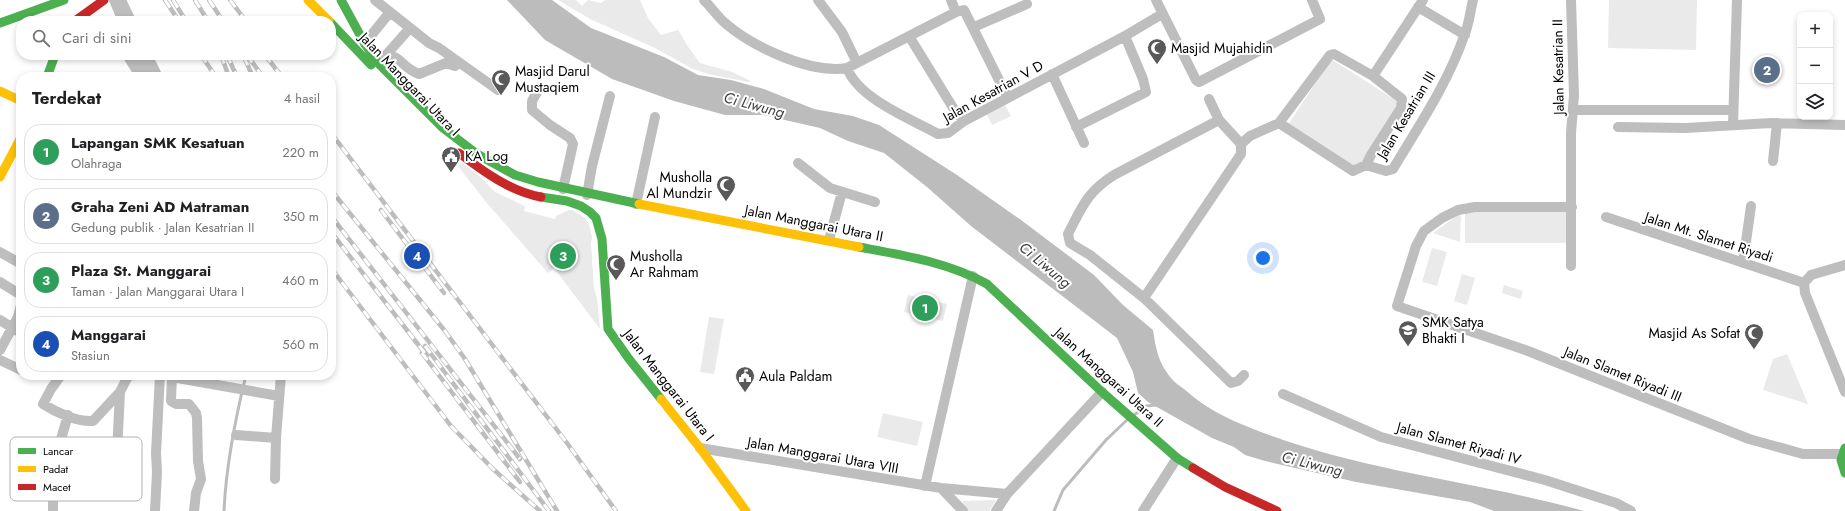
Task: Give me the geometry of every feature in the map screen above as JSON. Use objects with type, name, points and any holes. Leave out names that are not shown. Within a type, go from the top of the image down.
[{"type":"street","points":[[28,13],[43,0]]},
{"type":"street","points":[[20,16],[64,0]]},
{"type":"street","points":[[82,16],[104,0]]},
{"type":"street","points":[[114,0],[120,16]]},
{"type":"street","points":[[121,0],[129,16]]},
{"type":"street","points":[[308,0],[324,16]]},
{"type":"street","name":"Jalan Manggarai Utara II","points":[[342,0],[374,58],[457,142],[492,165],[534,183],[587,195],[829,240],[922,259],[973,276],[988,284],[1102,392],[1177,458],[1225,487],[1278,511]]},
{"type":"street","points":[[375,0],[410,28],[498,90]]},
{"type":"street","points":[[704,0],[725,22],[759,47],[818,68],[834,70],[847,68],[856,62],[956,12],[964,10],[974,27],[1008,98]]},
{"type":"street","points":[[818,0],[842,32],[856,62]]},
{"type":"street","points":[[950,0],[956,12]]},
{"type":"street","points":[[1156,0],[1196,80],[1199,82],[1320,19],[1312,0]]},
{"type":"street","name":"Jalan Kesatrian III","points":[[1279,123],[1351,170],[1356,171],[1366,165],[1386,171],[1393,170],[1446,77],[1465,35],[1473,0]]},
{"type":"street","name":"Jalan Kesatrian II","points":[[1571,0],[1573,110],[1571,133],[1571,266]]},
{"type":"street","points":[[1733,125],[1737,0]]},
{"type":"street","points":[[974,27],[1027,4]]},
{"type":"street","points":[[1373,76],[1421,4],[1465,35]]},
{"type":"street","points":[[365,43],[390,12]]},
{"type":"street","name":"Jalan Kesatrian V D","points":[[847,68],[854,82],[866,94],[938,134],[948,134],[964,121],[1125,36],[1162,14]]},
{"type":"street","points":[[0,23],[16,17]]},
{"type":"street","name":"Jalan Manggarai Utara I","points":[[336,28],[437,136]]},
{"type":"street","points":[[374,58],[387,54],[410,28]]},
{"type":"street","points":[[909,36],[955,111],[964,121]]},
{"type":"street","points":[[1076,127],[1146,92],[1139,67],[1125,36]]},
{"type":"street","points":[[387,54],[392,55],[414,72],[419,74],[446,63],[455,66],[458,62]]},
{"type":"street","points":[[1241,144],[1250,136],[1279,123],[1330,55],[1334,54],[1373,76],[1402,99],[1401,108],[1370,155],[1366,165]]},
{"type":"street","points":[[49,72],[53,60]]},
{"type":"street","points":[[130,60],[138,72]]},
{"type":"street","points":[[140,60],[146,72]]},
{"type":"street","points":[[150,60],[156,72]]},
{"type":"street","points":[[1052,74],[1084,143]]},
{"type":"street","points":[[540,87],[532,100],[532,110],[550,125],[570,138],[573,144],[563,189]]},
{"type":"street","points":[[0,91],[16,99]]},
{"type":"street","points":[[587,195],[592,166],[610,96]]},
{"type":"street","points":[[1144,298],[1241,154],[1241,144],[1219,120],[1209,99]]},
{"type":"street","points":[[1573,110],[1733,110]]},
{"type":"street","points":[[636,204],[655,117]]},
{"type":"street","points":[[1219,120],[1103,182],[1088,195],[1068,234],[1068,238],[1070,243],[1090,255],[1144,298],[1231,383],[1238,382],[1244,375]]},
{"type":"street","points":[[1773,161],[1777,123]]},
{"type":"street","points":[[1618,127],[1686,128],[1777,123],[1845,125]]},
{"type":"street","name":"Jalan Manggarai Utara I","points":[[449,145],[484,173],[502,183],[528,194],[580,205],[592,213],[600,228],[602,239],[608,329],[629,359],[700,448],[746,511]]},
{"type":"street","points":[[0,176],[16,146]]},
{"type":"street","points":[[798,163],[826,185],[842,192],[875,202]]},
{"type":"street","points":[[829,240],[842,192]]},
{"type":"street","points":[[1743,263],[1751,206]]},
{"type":"street","name":"Jalan Slamet Riyadi III","points":[[1572,207],[1475,207],[1458,210],[1442,218],[1424,231],[1416,246],[1397,306],[1528,351],[1749,439],[1803,454],[1843,451]]},
{"type":"street","name":"Jalan Mt. Slamet Riyadi","points":[[1606,217],[1804,283]]},
{"type":"street","points":[[0,252],[16,261]]},
{"type":"street","points":[[1845,265],[1811,275],[1804,283],[1805,293],[1845,392]]},
{"type":"street","points":[[924,486],[973,276]]},
{"type":"street","points":[[0,282],[16,292]]},
{"type":"street","points":[[0,320],[16,330]]},
{"type":"street","points":[[0,350],[16,332]]},
{"type":"street","points":[[0,360],[16,368]]},
{"type":"street","points":[[58,380],[44,403],[53,410],[83,421],[93,420],[120,392],[126,380]]},
{"type":"street","points":[[155,511],[160,380]]},
{"type":"street","points":[[172,380],[171,401],[176,404],[189,404],[197,418],[198,461],[201,479],[196,493],[194,511]]},
{"type":"street","points":[[194,380],[279,396]]},
{"type":"street","points":[[275,479],[276,438],[281,380]]},
{"type":"street","points":[[118,437],[120,392]]},
{"type":"street","points":[[996,511],[1006,494],[1102,392]]},
{"type":"street","name":"Jalan Slamet Riyadi IV","points":[[1283,394],[1381,437],[1546,480],[1616,503],[1631,511]]},
{"type":"street","points":[[62,437],[68,416]]},
{"type":"street","points":[[236,435],[276,438]]},
{"type":"street","name":"Jalan Manggarai Utara VIII","points":[[700,448],[924,486],[1006,494]]},
{"type":"street","points":[[1843,451],[1841,463],[1845,474]]},
{"type":"street","points":[[1142,511],[1177,458]]},
{"type":"street","points":[[941,488],[963,511]]},
{"type":"shaded area","points":[[558,0],[576,0],[582,6],[588,0],[601,3],[605,0],[640,0],[648,18],[661,35],[678,30],[700,63],[732,72],[751,81],[748,82],[708,74],[691,68],[655,48],[590,19]]},
{"type":"shaded area","points":[[1609,0],[1697,0],[1696,50],[1608,48]]},
{"type":"shaded area","points":[[1331,59],[1400,103],[1357,169],[1288,125]]},
{"type":"shaded area","points":[[1004,103],[1011,116],[992,125],[986,113]]},
{"type":"shaded area","points":[[462,163],[476,173],[495,192],[525,206],[524,211],[555,219],[556,216],[572,210],[585,218],[589,224],[592,237],[591,244],[594,288],[597,298],[600,329],[554,268],[548,273],[486,202],[458,166]]},
{"type":"shaded area","points":[[1465,209],[1567,210],[1566,243],[1465,243]]},
{"type":"shaded area","points":[[1461,213],[1460,242],[1433,233]]},
{"type":"shaded area","points":[[1432,248],[1447,252],[1437,286],[1422,282]]},
{"type":"shaded area","points":[[1462,274],[1475,278],[1467,305],[1454,301]]},
{"type":"shaded area","points":[[1504,285],[1523,291],[1521,299],[1502,293]]},
{"type":"shaded area","points":[[908,295],[947,304],[943,321],[904,312]]},
{"type":"shaded area","points":[[709,317],[724,319],[714,374],[700,372]]},
{"type":"shaded area","points":[[1787,354],[1808,404],[1763,390],[1773,359]]},
{"type":"shaded area","points":[[883,413],[923,422],[917,446],[877,437]]},
{"type":"shaded area","points":[[996,500],[989,511],[967,511],[962,501]]},
{"type":"water","name":"Ci Liwung","points":[[507,0],[552,0],[591,28],[664,57],[698,75],[731,80],[764,89],[814,109],[853,116],[879,125],[957,175],[1021,220],[1094,275],[1123,305],[1153,330],[1160,361],[1172,379],[1198,401],[1229,419],[1287,441],[1329,454],[1414,474],[1542,500],[1584,511],[1494,511],[1470,502],[1356,482],[1245,455],[1234,447],[1212,438],[1148,402],[1138,393],[1133,372],[1117,338],[971,226],[927,187],[884,153],[848,141],[820,128],[763,115],[725,115],[674,101],[612,79],[545,40]]},
{"type":"waterway","points":[[224,511],[232,443],[245,380]]},
{"type":"waterway","points":[[1134,415],[1146,406],[1156,405]]},
{"type":"waterway","points":[[1054,511],[1063,490],[1106,440],[1128,419]]},
{"type":"railway","points":[[165,0],[176,16]]},
{"type":"railway","points":[[173,0],[183,16]]},
{"type":"railway","points":[[195,0],[205,16]]},
{"type":"railway","points":[[209,0],[220,16]]},
{"type":"railway","points":[[230,0],[242,16]]},
{"type":"railway","points":[[204,60],[213,72]]},
{"type":"railway","points":[[223,60],[227,72]]},
{"type":"railway","points":[[229,60],[235,72]]},
{"type":"railway","points":[[245,60],[251,72]]},
{"type":"railway","points":[[251,60],[259,72]]},
{"type":"railway","points":[[269,60],[278,72]]},
{"type":"railway","points":[[336,140],[567,443],[616,511]]},
{"type":"railway","points":[[336,196],[445,331],[465,359],[557,511]]},
{"type":"railway","points":[[381,210],[444,293]]},
{"type":"railway","points":[[336,222],[520,459]]},
{"type":"railway","points":[[336,238],[427,356]]},
{"type":"railway","points":[[336,275],[451,426],[493,469],[540,511]]},
{"type":"railway","points":[[425,346],[549,511]]},
{"type":"railway","points":[[422,353],[520,482]]},
{"type":"traffic: fast","points":[[19,16],[64,0]]},
{"type":"traffic: fast","points":[[341,0],[365,44],[378,63],[443,128],[477,154],[515,175],[538,182],[639,204]]},
{"type":"traffic: fast","points":[[0,23],[16,17]]},
{"type":"traffic: fast","points":[[336,28],[371,65]]},
{"type":"traffic: fast","points":[[49,72],[53,60]]},
{"type":"traffic: fast","points":[[541,197],[567,201],[581,206],[596,218],[602,239],[608,329],[629,359],[661,399]]},
{"type":"traffic: fast","points":[[859,247],[924,260],[957,270],[987,284],[1102,392],[1177,458],[1193,468]]},
{"type":"traffic: fast","points":[[1845,448],[1841,460],[1845,473]]},
{"type":"traffic: slow","points":[[308,0],[324,16]]},
{"type":"traffic: slow","points":[[0,91],[16,99]]},
{"type":"traffic: slow","points":[[0,177],[16,147]]},
{"type":"traffic: slow","points":[[639,204],[859,247]]},
{"type":"traffic: slow","points":[[661,399],[700,448],[746,511]]},
{"type":"traffic: jam","points":[[82,16],[104,0]]},
{"type":"traffic: jam","points":[[459,153],[498,180],[519,190],[541,197]]},
{"type":"traffic: jam","points":[[1193,468],[1225,487],[1277,511]]},
{"type":"place","name":"Masjid Mujahidin","points":[[1157,65]]},
{"type":"place","name":"Graha Zeni AD Matraman","points":[[1767,70]]},
{"type":"place","name":"Masjid Darul Mustaqiem","points":[[501,96]]},
{"type":"place","name":"KA Log","points":[[451,173]]},
{"type":"place","name":"Musholla Al Mundzir","points":[[726,202]]},
{"type":"place","name":"Manggarai","points":[[417,256]]},
{"type":"place","name":"Plaza St. Manggarai","points":[[563,256]]},
{"type":"place","name":"Musholla Ar Rahmam","points":[[616,281]]},
{"type":"place","name":"Lapangan SMK Kesatuan","points":[[925,308]]},
{"type":"place","name":"SMK Satya Bhakti I","points":[[1408,347]]},
{"type":"place","name":"Masjid As Sofat","points":[[1754,350]]},
{"type":"place","name":"Aula Paldam","points":[[745,393]]}]
